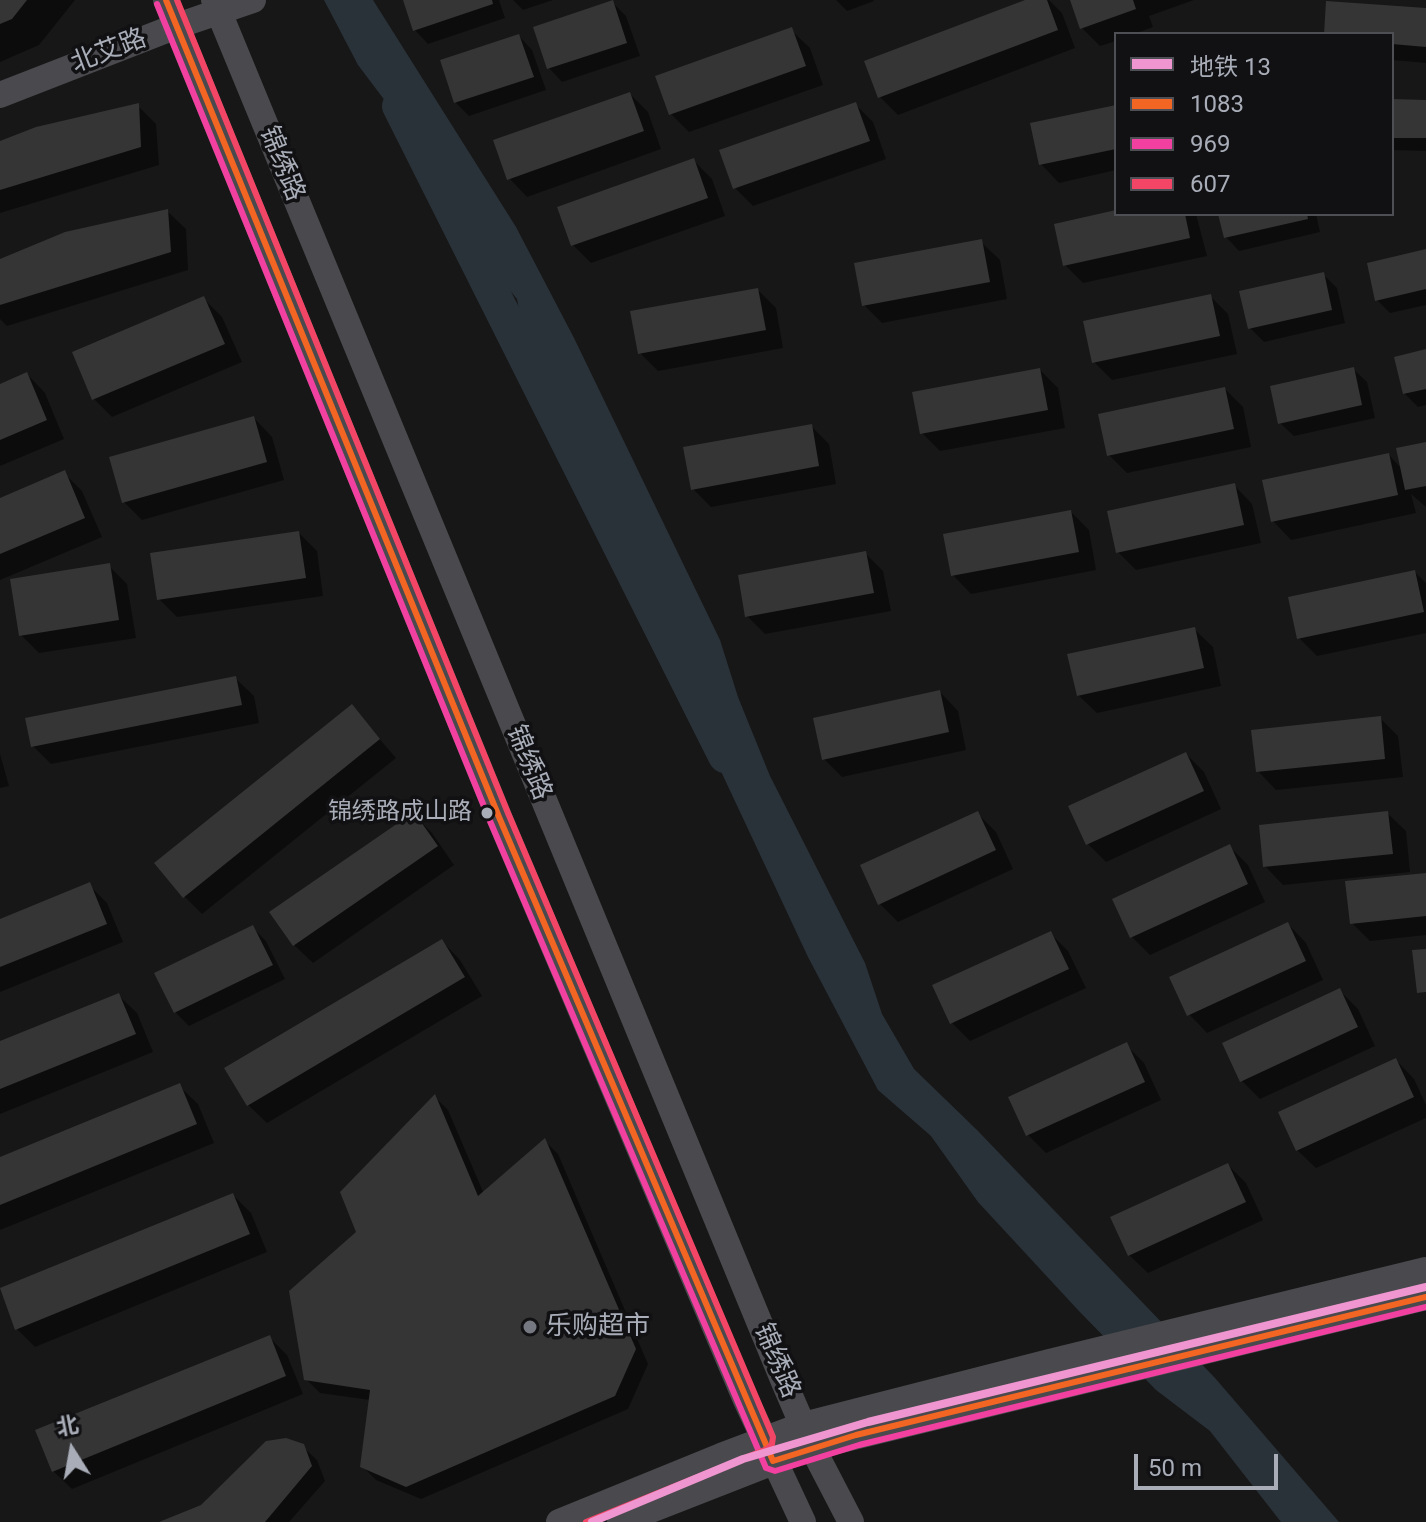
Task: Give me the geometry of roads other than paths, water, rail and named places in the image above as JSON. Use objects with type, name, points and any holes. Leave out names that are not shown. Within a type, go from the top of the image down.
[{"type":"main road","name":"锦绣路","points":[[166,0],[505,831],[768,1450],[803,1522]]},
{"type":"main road","name":"北艾路","points":[[0,95],[177,26],[216,6],[253,0]]},
{"type":"main road","name":"锦绣路","points":[[216,6],[808,1436],[851,1522]]},
{"type":"main road","points":[[559,1522],[808,1436],[1049,1362],[1426,1270]]},
{"type":"main road","points":[[808,1436],[1060,1386],[1426,1297]]},
{"type":"main road","points":[[620,1522],[768,1450]]},
{"type":"waterway","points":[[399,106],[725,756]]},
{"type":"metro line","name":"13","points":[[592,1522],[743,1459],[868,1422],[1426,1287]]},
{"type":"place","name":"锦绣路成山路","points":[[487,813]]},
{"type":"place","name":"乐购超市","points":[[530,1327]]}]
